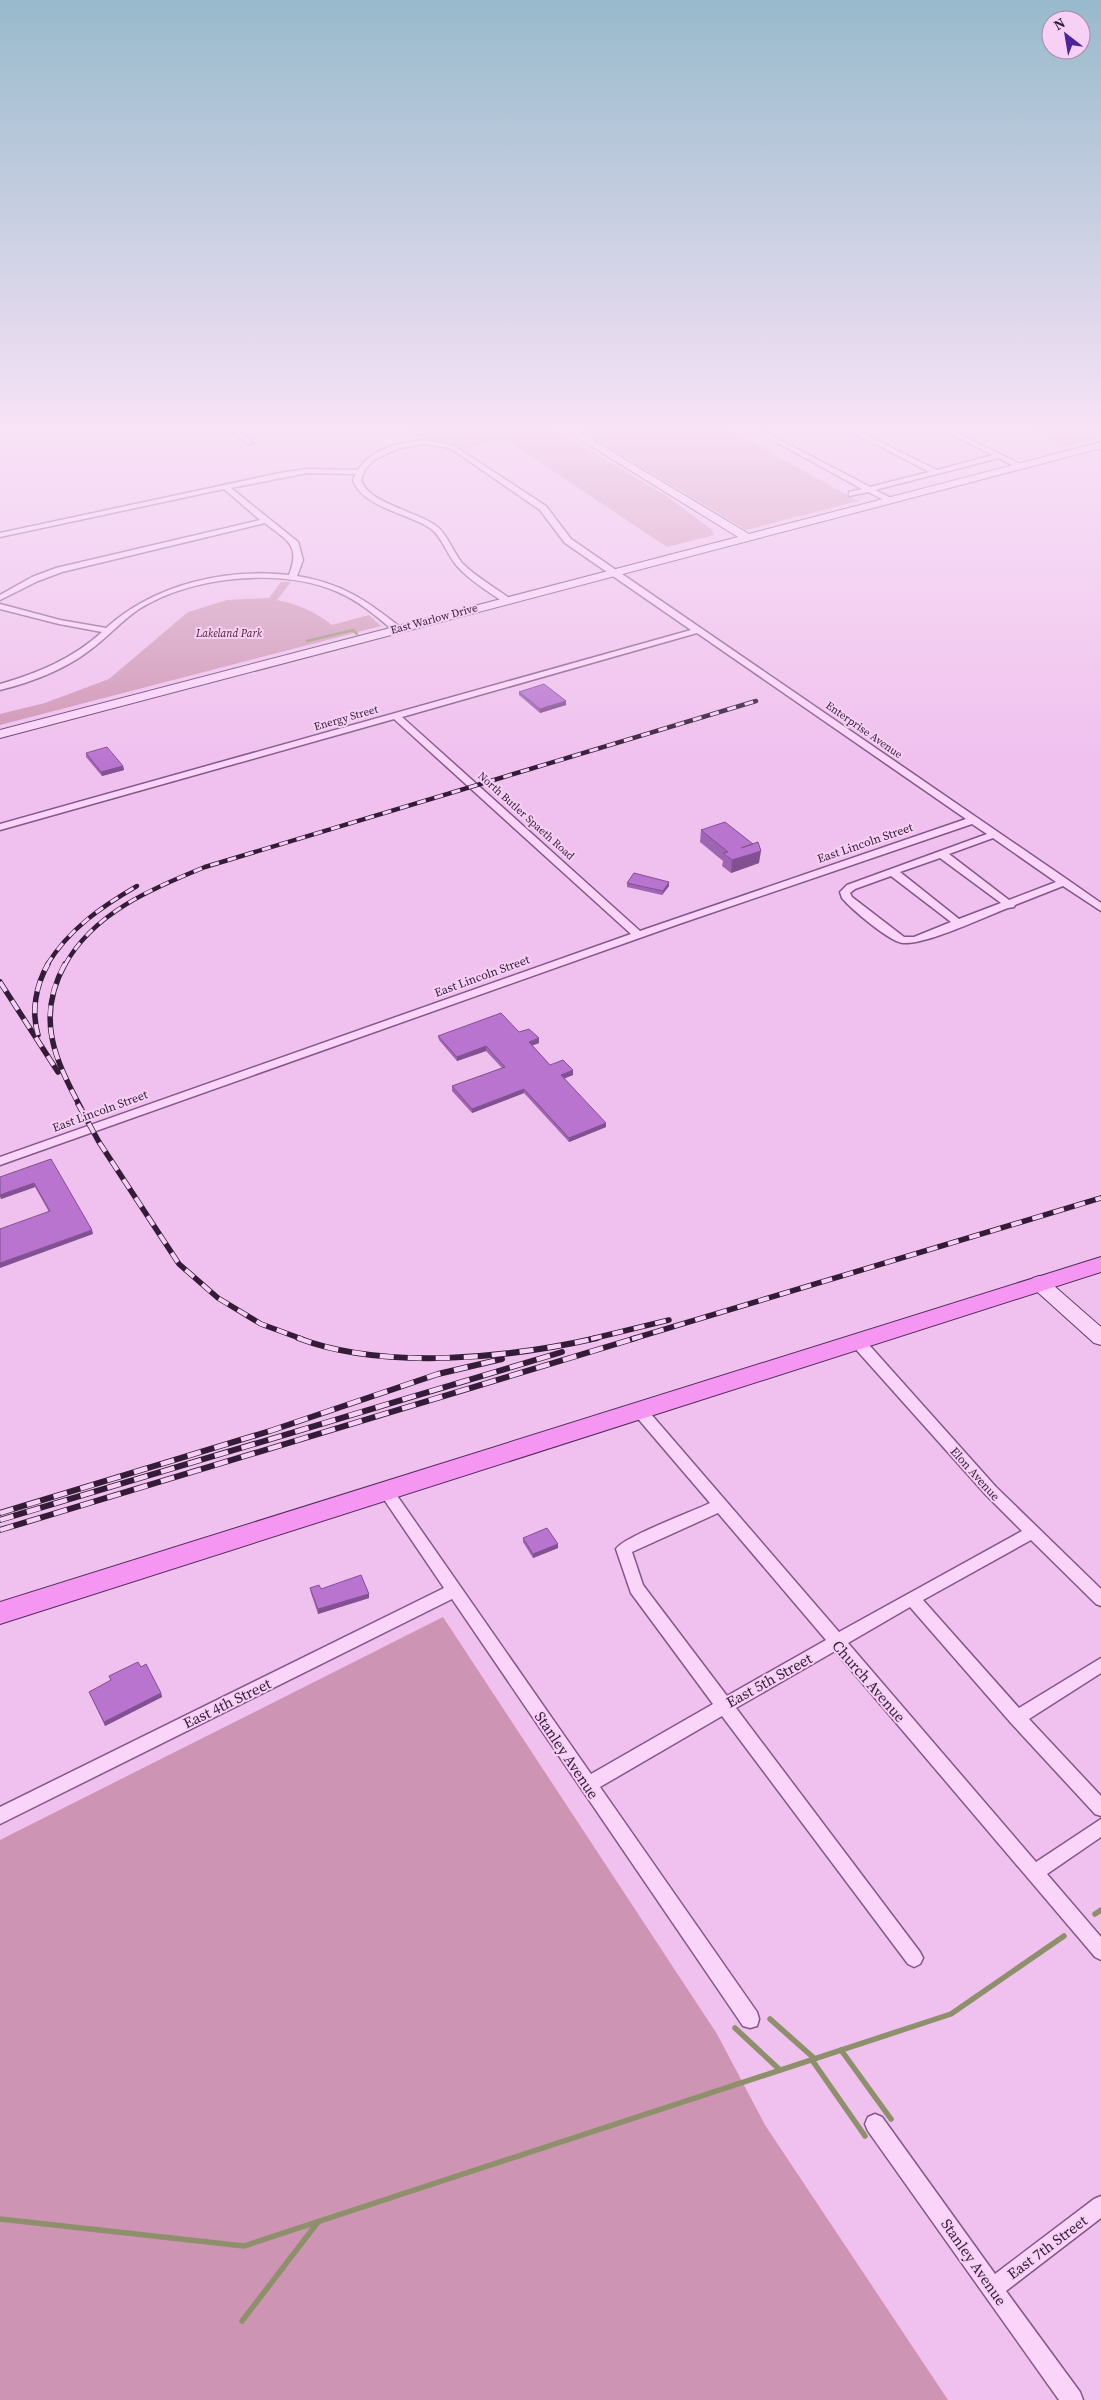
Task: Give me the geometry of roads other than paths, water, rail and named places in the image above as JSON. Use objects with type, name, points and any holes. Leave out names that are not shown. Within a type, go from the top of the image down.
[{"type":"main road","points":[[0,1613],[1101,1264]]},
{"type":"street","points":[[0,598],[35,579],[59,570],[176,542]]},
{"type":"street","points":[[292,578],[299,560],[293,542]]},
{"type":"street","points":[[444,542],[460,566],[506,600]]},
{"type":"street","name":"Enterprise Avenue","points":[[569,542],[1101,908]]},
{"type":"street","name":"East Warlow Drive","points":[[0,734],[727,542]]},
{"type":"street","points":[[0,687],[42,673],[84,651],[138,606],[180,588],[234,577],[292,578],[320,583],[350,594],[364,602],[397,629]]},
{"type":"street","points":[[0,606],[59,622],[109,631]]},
{"type":"street","name":"Energy Street","points":[[0,827],[699,630]]},
{"type":"street","name":"North Butler Spaeth Road","points":[[396,716],[638,935]]},
{"type":"street","name":"East Lincoln Street","points":[[0,1161],[638,935],[974,820]]},
{"type":"street","points":[[995,834],[851,887],[845,892],[847,898],[894,936],[902,940],[914,940],[1010,905],[1064,882]]},
{"type":"street","points":[[942,854],[1010,905]]},
{"type":"street","points":[[894,872],[959,924]]},
{"type":"street","points":[[1038,1283],[1101,1338]]},
{"type":"street","name":"Elon Avenue","points":[[857,1341],[991,1491],[1031,1533],[1101,1599]]},
{"type":"street","name":"Church Avenue","points":[[639,1410],[719,1506],[1101,1951]]},
{"type":"street","name":"Stanley Avenue","points":[[386,1491],[750,2019]]},
{"type":"street","points":[[719,1506],[642,1539],[624,1549],[636,1588],[914,1958]]},
{"type":"street","name":"East 5th Street","points":[[587,1785],[912,1598],[1031,1533]]},
{"type":"street","name":"East 4th Street","points":[[0,1816],[454,1590]]},
{"type":"street","points":[[912,1598],[1017,1718],[1101,1808]]},
{"type":"street","points":[[1017,1718],[1101,1665]]},
{"type":"street","points":[[1034,1873],[1101,1827]]},
{"type":"street","name":"Stanley Avenue","points":[[876,2124],[1072,2400]]},
{"type":"street","name":"East 7th Street","points":[[992,2289],[1101,2206]]},
{"type":"waterway","points":[[307,641],[353,630],[357,634]]},
{"type":"waterway","points":[[1095,1914],[1101,1910]]},
{"type":"waterway","points":[[841,2050],[951,2014],[1064,1936]]},
{"type":"waterway","points":[[770,2019],[815,2059]]},
{"type":"waterway","points":[[735,2028],[780,2070]]},
{"type":"waterway","points":[[815,2059],[841,2050]]},
{"type":"waterway","points":[[841,2050],[891,2119]]},
{"type":"waterway","points":[[0,2219],[244,2246],[815,2059]]},
{"type":"waterway","points":[[812,2060],[865,2136]]},
{"type":"waterway","points":[[242,2321],[318,2222]]},
{"type":"railway","points":[[65,965],[91,931],[126,904],[165,884],[205,867],[756,701]]},
{"type":"railway","points":[[47,965],[65,940],[87,920],[137,886]]},
{"type":"railway","points":[[38,1035],[35,1017],[36,998],[40,981],[48,964]]},
{"type":"railway","points":[[65,964],[56,984],[51,1003],[50,1021],[57,1056],[72,1092],[82,1110]]},
{"type":"railway","points":[[0,982],[58,1072]]},
{"type":"railway","points":[[78,1104],[99,1142],[179,1264],[218,1298],[261,1324],[302,1339]]},
{"type":"railway","points":[[632,1339],[1101,1198]]},
{"type":"railway","points":[[591,1339],[669,1320]]},
{"type":"railway","points":[[298,1338],[332,1348],[369,1355],[407,1358],[447,1358],[525,1351],[597,1338]]},
{"type":"railway","points":[[0,1530],[636,1338]]},
{"type":"railway","points":[[0,1520],[562,1352]]},
{"type":"railway","points":[[0,1513],[273,1430],[438,1374],[502,1359]]},
{"type":"park label","name":"Lakeland Park","points":[[229,633]]}]
